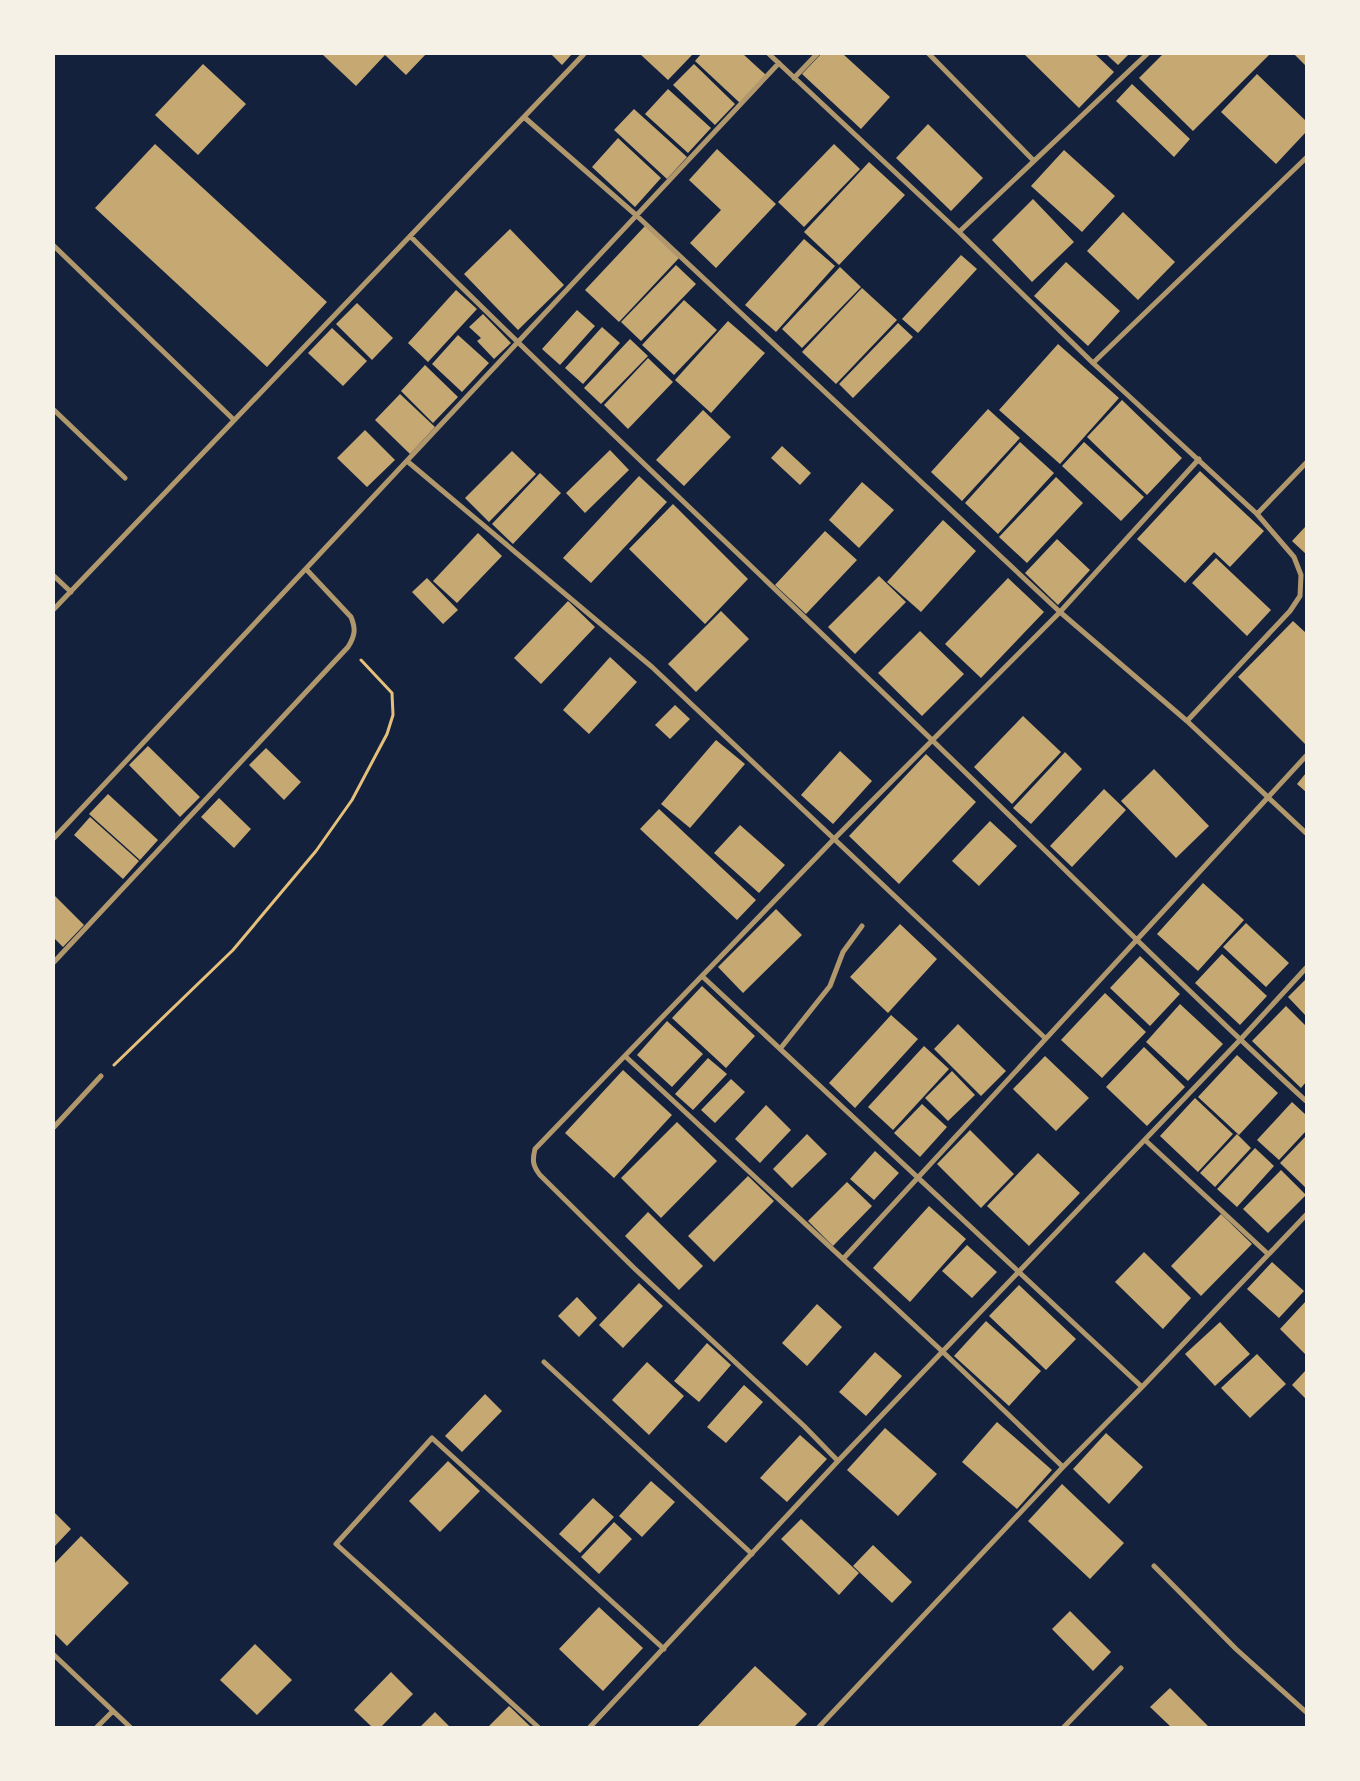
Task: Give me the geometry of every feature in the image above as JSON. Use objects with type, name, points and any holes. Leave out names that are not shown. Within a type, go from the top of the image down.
[{"type":"street","points":[[54,610],[584,54]]},
{"type":"street","points":[[769,54],[959,232],[1093,363],[1257,514],[1294,557],[1301,575],[1300,596],[1290,611],[1186,721]]},
{"type":"street","points":[[794,78],[817,54]]},
{"type":"street","points":[[928,54],[1034,161]]},
{"type":"street","points":[[959,232],[1147,54]]},
{"type":"street","points":[[54,838],[779,63]]},
{"type":"street","points":[[524,117],[636,216],[1060,612],[1186,721],[1306,833]]},
{"type":"street","points":[[1093,363],[1304,164],[1306,158]]},
{"type":"street","points":[[410,236],[517,343],[932,740],[1240,1040],[1306,1101]]},
{"type":"street","points":[[54,246],[234,420]]},
{"type":"street","points":[[54,410],[125,478]]},
{"type":"street","points":[[838,1461],[797,1420],[634,1268],[540,1175],[534,1167],[535,1149],[834,839],[1060,612],[1199,459]]},
{"type":"street","points":[[407,461],[652,667],[1045,1038]]},
{"type":"street","points":[[1257,514],[1306,463]]},
{"type":"street","points":[[54,962],[348,647],[353,639],[355,627],[351,617],[306,568]]},
{"type":"street","points":[[54,576],[71,592]]},
{"type":"street","points":[[843,1259],[1306,756]]},
{"type":"street","points":[[780,1049],[830,986],[843,952],[862,926]]},
{"type":"street","points":[[590,1727],[838,1461],[1240,1040],[1306,968]]},
{"type":"street","points":[[702,976],[1142,1387]]},
{"type":"street","points":[[625,1056],[943,1352],[1063,1467]]},
{"type":"street","points":[[54,1128],[102,1076]]},
{"type":"street","points":[[1145,1140],[1268,1254]]},
{"type":"street","points":[[819,1727],[1063,1467],[1142,1387],[1306,1214]]},
{"type":"street","points":[[544,1362],[752,1554]]},
{"type":"street","points":[[538,1727],[336,1544],[432,1438],[664,1649]]},
{"type":"street","points":[[1154,1566],[1236,1649],[1306,1712]]},
{"type":"street","points":[[54,1655],[130,1727]]},
{"type":"street","points":[[1064,1727],[1120,1668]]},
{"type":"street","points":[[98,1727],[113,1711]]},
{"type":"path","points":[[102,1076],[233,950],[316,851],[352,800],[387,734],[393,715],[392,693],[348,647]]},
{"type":"building","points":[[322,54],[426,54],[406,75],[385,55],[356,86]]},
{"type":"building","points":[[551,54],[572,54],[562,65]]},
{"type":"building","points":[[640,54],[693,54],[668,80]]},
{"type":"building","points":[[701,54],[743,54],[766,75],[740,103],[695,61]]},
{"type":"building","points":[[821,54],[843,54],[890,97],[861,129],[802,74]]},
{"type":"building","points":[[1024,54],[1095,54],[1114,72],[1079,108]]},
{"type":"building","points":[[1106,54],[1129,54],[1118,65]]},
{"type":"building","points":[[1163,54],[1270,54],[1193,131],[1139,78]]},
{"type":"building","points":[[1294,54],[1306,54],[1306,66]]},
{"type":"building","points":[[203,64],[246,104],[198,155],[155,115]]},
{"type":"building","points":[[694,64],[735,104],[715,125],[673,85]]},
{"type":"building","points":[[1257,74],[1306,121],[1306,132],[1276,164],[1221,112]]},
{"type":"building","points":[[1132,84],[1190,139],[1174,157],[1116,101]]},
{"type":"building","points":[[668,89],[711,128],[688,153],[645,114]]},
{"type":"building","points":[[634,109],[687,157],[667,179],[614,130]]},
{"type":"building","points":[[928,124],[983,178],[951,211],[896,158]]},
{"type":"building","points":[[618,138],[661,178],[635,207],[592,167]]},
{"type":"building","points":[[155,144],[327,302],[267,367],[95,208]]},
{"type":"building","points":[[834,144],[860,169],[804,227],[778,202]]},
{"type":"building","points":[[717,149],[776,204],[716,268],[690,243],[721,210],[689,180]]},
{"type":"building","points":[[1064,150],[1115,196],[1082,232],[1031,186]]},
{"type":"building","points":[[869,162],[905,195],[839,265],[804,232]]},
{"type":"building","points":[[1033,199],[1074,242],[1032,282],[992,240]]},
{"type":"building","points":[[1123,212],[1175,262],[1138,300],[1087,251]]},
{"type":"building","points":[[645,226],[679,258],[619,322],[585,290]]},
{"type":"building","points":[[510,229],[564,285],[518,330],[464,274]]},
{"type":"building","points":[[804,239],[835,266],[776,332],[745,305]]},
{"type":"building","points":[[961,255],[977,269],[918,333],[902,319]]},
{"type":"building","points":[[1066,262],[1120,311],[1088,346],[1034,296]]},
{"type":"building","points":[[676,265],[696,284],[641,341],[621,322]]},
{"type":"building","points":[[840,267],[861,287],[802,348],[782,329]]},
{"type":"building","points":[[862,288],[897,320],[836,384],[802,352]]},
{"type":"building","points":[[456,290],[477,309],[428,362],[408,343]]},
{"type":"building","points":[[684,300],[717,330],[674,375],[642,345]]},
{"type":"building","points":[[357,303],[393,338],[372,360],[336,324]]},
{"type":"building","points":[[577,310],[595,326],[560,365],[542,349]]},
{"type":"building","points":[[483,314],[511,343],[494,359],[477,341],[481,338],[469,327]]},
{"type":"building","points":[[728,321],[765,353],[711,413],[675,380]]},
{"type":"building","points":[[898,323],[913,337],[853,398],[839,384]]},
{"type":"building","points":[[602,327],[620,343],[583,384],[565,368]]},
{"type":"building","points":[[332,328],[367,361],[343,386],[308,353]]},
{"type":"building","points":[[458,335],[489,363],[462,392],[432,364]]},
{"type":"building","points":[[630,339],[648,356],[601,404],[584,388]]},
{"type":"building","points":[[1058,344],[1119,398],[1060,464],[999,410]]},
{"type":"building","points":[[648,358],[673,382],[628,429],[604,405]]},
{"type":"building","points":[[425,365],[458,397],[433,423],[401,391]]},
{"type":"building","points":[[400,394],[435,427],[410,454],[375,420]]},
{"type":"building","points":[[1122,400],[1182,458],[1147,495],[1087,437]]},
{"type":"building","points":[[988,409],[1020,438],[962,501],[931,472]]},
{"type":"building","points":[[703,410],[731,437],[684,486],[656,460]]},
{"type":"building","points":[[365,430],[395,460],[367,487],[337,458]]},
{"type":"building","points":[[1020,442],[1054,473],[998,534],[965,503]]},
{"type":"building","points":[[1084,442],[1144,497],[1121,521],[1062,466]]},
{"type":"building","points":[[782,446],[811,473],[800,485],[771,458]]},
{"type":"building","points":[[610,450],[629,470],[585,513],[566,493]]},
{"type":"building","points":[[512,451],[536,474],[489,522],[465,498]]},
{"type":"building","points":[[1200,471],[1264,531],[1230,567],[1214,552],[1185,583],[1137,539]]},
{"type":"building","points":[[540,473],[561,493],[513,544],[492,524]]},
{"type":"building","points":[[639,476],[667,502],[591,583],[563,558]]},
{"type":"building","points":[[1056,477],[1083,503],[1027,563],[999,537]]},
{"type":"building","points":[[862,482],[894,510],[859,548],[829,520]]},
{"type":"building","points":[[673,504],[748,579],[705,624],[629,549]]},
{"type":"building","points":[[943,520],[976,551],[921,612],[887,582]]},
{"type":"building","points":[[1306,526],[1306,554],[1292,541]]},
{"type":"building","points":[[825,531],[857,560],[806,614],[775,585]]},
{"type":"building","points":[[478,533],[502,556],[457,603],[433,581]]},
{"type":"building","points":[[1057,539],[1090,570],[1058,605],[1025,573]]},
{"type":"building","points":[[1216,558],[1271,610],[1247,636],[1192,583]]},
{"type":"building","points":[[879,576],[906,602],[855,654],[828,627]]},
{"type":"building","points":[[427,578],[458,610],[443,624],[412,592]]},
{"type":"building","points":[[1008,578],[1044,612],[981,678],[945,644]]},
{"type":"building","points":[[568,601],[595,627],[541,684],[514,658]]},
{"type":"building","points":[[721,611],[749,639],[696,692],[668,664]]},
{"type":"building","points":[[1293,621],[1306,633],[1306,745],[1238,677]]},
{"type":"building","points":[[920,631],[964,674],[922,716],[878,673]]},
{"type":"building","points":[[610,657],[637,682],[589,734],[563,710]]},
{"type":"building","points":[[675,705],[690,719],[670,739],[655,725]]},
{"type":"building","points":[[1023,716],[1061,752],[1012,804],[974,767]]},
{"type":"building","points":[[716,740],[745,764],[690,828],[661,804]]},
{"type":"building","points":[[148,746],[200,797],[180,817],[129,765]]},
{"type":"building","points":[[266,748],[301,782],[284,800],[249,765]]},
{"type":"building","points":[[840,751],[872,781],[833,824],[801,795]]},
{"type":"building","points":[[1065,752],[1082,769],[1031,824],[1013,808]]},
{"type":"building","points":[[926,754],[976,802],[899,884],[849,836]]},
{"type":"building","points":[[1154,769],[1209,826],[1176,858],[1121,801]]},
{"type":"building","points":[[1306,773],[1306,792],[1297,784]]},
{"type":"building","points":[[1104,789],[1126,810],[1072,867],[1050,846]]},
{"type":"building","points":[[108,794],[158,840],[140,860],[89,814]]},
{"type":"building","points":[[219,798],[251,829],[234,848],[201,817]]},
{"type":"building","points":[[659,809],[756,900],[737,920],[640,829]]},
{"type":"building","points":[[90,817],[139,861],[123,879],[74,835]]},
{"type":"building","points":[[990,821],[1017,846],[979,886],[952,861]]},
{"type":"building","points":[[740,825],[785,865],[759,893],[714,853]]},
{"type":"building","points":[[1203,883],[1244,920],[1198,971],[1157,934]]},
{"type":"building","points":[[54,895],[84,925],[63,947],[54,938]]},
{"type":"building","points":[[776,909],[802,935],[743,993],[718,967]]},
{"type":"building","points":[[1246,923],[1289,963],[1266,987],[1223,947]]},
{"type":"building","points":[[900,924],[937,959],[888,1013],[850,977]]},
{"type":"building","points":[[1222,954],[1267,996],[1240,1025],[1195,983]]},
{"type":"building","points":[[1140,956],[1180,994],[1150,1026],[1110,988]]},
{"type":"building","points":[[1306,979],[1306,1016],[1288,997]]},
{"type":"building","points":[[702,986],[755,1036],[726,1068],[672,1018]]},
{"type":"building","points":[[1105,993],[1146,1032],[1102,1078],[1061,1040]]},
{"type":"building","points":[[1180,1004],[1223,1044],[1188,1081],[1146,1042]]},
{"type":"building","points":[[1286,1006],[1306,1026],[1306,1082],[1301,1088],[1252,1041]]},
{"type":"building","points":[[891,1015],[918,1039],[855,1108],[829,1083]]},
{"type":"building","points":[[667,1021],[703,1054],[672,1087],[637,1055]]},
{"type":"building","points":[[958,1024],[1006,1071],[981,1096],[934,1049]]},
{"type":"building","points":[[924,1046],[949,1069],[893,1130],[868,1107]]},
{"type":"building","points":[[1144,1047],[1185,1087],[1147,1126],[1106,1087]]},
{"type":"building","points":[[1237,1055],[1278,1093],[1239,1135],[1198,1097]]},
{"type":"building","points":[[1045,1056],[1089,1098],[1056,1131],[1013,1089]]},
{"type":"building","points":[[708,1058],[727,1074],[693,1110],[675,1094]]},
{"type":"building","points":[[623,1070],[672,1115],[614,1178],[565,1133]]},
{"type":"building","points":[[952,1071],[975,1095],[948,1121],[925,1098]]},
{"type":"building","points":[[731,1079],[745,1092],[715,1123],[701,1110]]},
{"type":"building","points":[[1195,1098],[1233,1134],[1198,1172],[1160,1136]]},
{"type":"building","points":[[1292,1102],[1306,1115],[1306,1131],[1279,1160],[1257,1140]]},
{"type":"building","points":[[922,1104],[947,1127],[920,1157],[894,1133]]},
{"type":"building","points":[[766,1105],[791,1130],[760,1163],[735,1139]]},
{"type":"building","points":[[677,1122],[717,1161],[661,1218],[621,1178]]},
{"type":"building","points":[[970,1130],[1014,1174],[981,1208],[937,1164]]},
{"type":"building","points":[[807,1134],[827,1154],[792,1188],[773,1169]]},
{"type":"building","points":[[1237,1134],[1251,1148],[1215,1187],[1200,1173]]},
{"type":"building","points":[[1306,1136],[1306,1188],[1280,1163]]},
{"type":"building","points":[[1255,1148],[1274,1166],[1237,1207],[1217,1189]]},
{"type":"building","points":[[875,1151],[899,1173],[874,1200],[850,1179]]},
{"type":"building","points":[[1038,1153],[1080,1193],[1029,1246],[987,1206]]},
{"type":"building","points":[[1281,1170],[1306,1195],[1268,1233],[1243,1209]]},
{"type":"building","points":[[748,1176],[774,1201],[714,1262],[688,1236]]},
{"type":"building","points":[[847,1182],[872,1206],[833,1246],[808,1221]]},
{"type":"building","points":[[929,1206],[966,1239],[910,1302],[873,1268]]},
{"type":"building","points":[[648,1212],[703,1266],[679,1290],[625,1236]]},
{"type":"building","points":[[1221,1214],[1252,1244],[1201,1296],[1171,1266]]},
{"type":"building","points":[[967,1245],[997,1272],[972,1298],[942,1271]]},
{"type":"building","points":[[1144,1252],[1191,1298],[1163,1329],[1115,1282]]},
{"type":"building","points":[[1272,1262],[1304,1291],[1279,1318],[1247,1289]]},
{"type":"building","points":[[639,1283],[663,1306],[623,1348],[599,1325]]},
{"type":"building","points":[[1019,1285],[1076,1339],[1046,1370],[989,1316]]},
{"type":"building","points":[[577,1297],[597,1318],[579,1337],[558,1316]]},
{"type":"building","points":[[1306,1301],[1306,1355],[1280,1329]]},
{"type":"building","points":[[817,1304],[842,1327],[807,1366],[782,1343]]},
{"type":"building","points":[[986,1321],[1041,1371],[1009,1406],[954,1356]]},
{"type":"building","points":[[1220,1322],[1250,1354],[1215,1386],[1185,1354]]},
{"type":"building","points":[[707,1343],[731,1365],[699,1402],[674,1381]]},
{"type":"building","points":[[875,1352],[902,1376],[866,1416],[839,1392]]},
{"type":"building","points":[[1257,1354],[1286,1384],[1250,1418],[1221,1388]]},
{"type":"building","points":[[647,1362],[684,1396],[649,1435],[612,1400]]},
{"type":"building","points":[[1306,1370],[1306,1399],[1292,1385]]},
{"type":"building","points":[[744,1385],[763,1402],[726,1443],[707,1427]]},
{"type":"building","points":[[485,1394],[502,1411],[462,1452],[445,1436]]},
{"type":"building","points":[[997,1422],[1052,1470],[1017,1509],[962,1462]]},
{"type":"building","points":[[885,1428],[937,1474],[898,1516],[847,1470]]},
{"type":"building","points":[[1106,1433],[1143,1467],[1109,1504],[1073,1469]]},
{"type":"building","points":[[800,1435],[827,1459],[787,1502],[760,1478]]},
{"type":"building","points":[[448,1461],[480,1491],[440,1532],[409,1501]]},
{"type":"building","points":[[651,1481],[675,1502],[642,1537],[619,1516]]},
{"type":"building","points":[[1062,1484],[1124,1543],[1090,1579],[1028,1521]]},
{"type":"building","points":[[593,1498],[614,1517],[580,1553],[559,1534]]},
{"type":"building","points":[[54,1512],[71,1529],[54,1547]]},
{"type":"building","points":[[801,1519],[859,1573],[839,1595],[781,1539]]},
{"type":"building","points":[[614,1522],[632,1539],[599,1574],[581,1557]]},
{"type":"building","points":[[81,1536],[129,1583],[67,1646],[54,1633],[54,1564]]},
{"type":"building","points":[[873,1545],[912,1582],[892,1603],[853,1566]]},
{"type":"building","points":[[599,1607],[643,1648],[603,1691],[559,1649]]},
{"type":"building","points":[[1070,1611],[1111,1652],[1093,1671],[1052,1629]]},
{"type":"building","points":[[255,1644],[292,1680],[257,1715],[220,1680]]},
{"type":"building","points":[[755,1666],[807,1714],[794,1727],[697,1727]]},
{"type":"building","points":[[391,1672],[413,1694],[381,1727],[372,1727],[354,1710]]},
{"type":"building","points":[[1170,1688],[1209,1727],[1171,1727],[1150,1707]]},
{"type":"building","points":[[509,1706],[531,1727],[488,1727]]},
{"type":"building","points":[[435,1712],[450,1727],[420,1727]]}]
